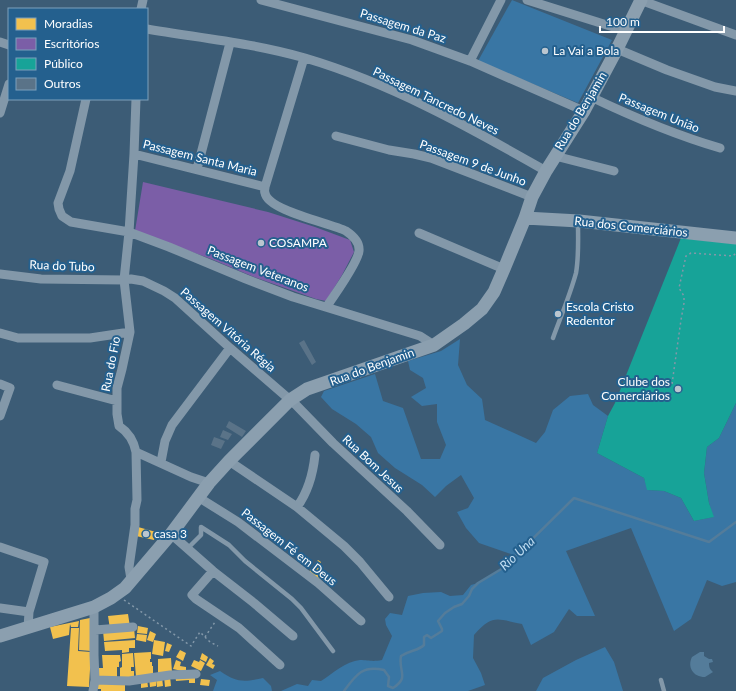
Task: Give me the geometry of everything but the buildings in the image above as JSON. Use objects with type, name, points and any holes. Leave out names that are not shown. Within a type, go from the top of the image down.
[{"type":"main road","name":"Rua do Benjamin","points":[[0,636],[94,607],[124,587],[171,534],[209,483],[290,400],[307,390],[434,345],[482,309],[494,292],[525,218],[532,197],[555,156],[584,111],[617,49],[640,0]]},
{"type":"main road","name":"Rua dos Comerciários","points":[[525,218],[578,221],[736,238]]},
{"type":"street","name":"Passagem da Paz","points":[[261,0],[412,40],[470,61],[584,111]]},
{"type":"street","points":[[470,61],[501,0]]},
{"type":"street","points":[[527,0],[626,31]]},
{"type":"street","points":[[640,0],[736,34]]},
{"type":"street","name":"Passagem Tancredo Neves","points":[[148,29],[257,46],[328,65],[402,95],[449,118],[546,171]]},
{"type":"street","points":[[197,169],[230,43]]},
{"type":"street","points":[[617,49],[715,87],[736,92]]},
{"type":"street","points":[[265,187],[304,58]]},
{"type":"street","points":[[0,113],[8,87]]},
{"type":"street","name":"Passagem União","points":[[591,97],[646,122],[687,138],[720,148]]},
{"type":"street","name":"Passagem Veteranos","points":[[86,100],[70,171],[58,203],[62,216],[71,222],[129,232],[293,297],[327,306],[420,336],[434,345]]},
{"type":"street","name":"Rua do Fio","points":[[124,587],[129,567],[135,525],[135,509],[137,500],[136,452],[135,446],[127,431],[119,426],[117,414],[117,388],[130,332],[124,280],[129,232],[136,100]]},
{"type":"street","name":"Passagem 9 de Junho","points":[[336,136],[389,150],[431,158],[532,197]]},
{"type":"street","name":"Passagem Santa Maria","points":[[134,154],[265,187],[265,194],[269,200],[277,205],[314,221],[345,230],[352,235],[357,242],[359,250],[354,263],[327,306]]},
{"type":"street","points":[[555,156],[614,171]]},
{"type":"street","points":[[419,233],[504,269]]},
{"type":"street","name":"Rua do Tubo","points":[[0,274],[41,279],[124,280]]},
{"type":"street","name":"Passagem Vitória Régia","points":[[124,280],[131,279],[143,281],[175,298],[290,400]]},
{"type":"street","points":[[0,333],[18,338],[90,338],[130,332]]},
{"type":"street","points":[[161,462],[165,441],[172,425],[230,348]]},
{"type":"street","points":[[0,384],[10,388],[0,416]]},
{"type":"street","points":[[57,385],[117,400]]},
{"type":"street","name":"Rua Bom Jesus","points":[[290,400],[440,545]]},
{"type":"street","points":[[136,452],[161,462],[191,477],[209,483]]},
{"type":"street","points":[[297,507],[309,486],[315,455]]},
{"type":"street","points":[[229,461],[297,507],[344,546],[360,562],[389,597]]},
{"type":"street","name":"Passagem Fé em Deus","points":[[198,497],[238,522],[318,583],[361,621]]},
{"type":"street","points":[[171,534],[213,571],[293,636]]},
{"type":"street","points":[[0,548],[44,562],[29,612],[28,628]]},
{"type":"street","points":[[213,571],[192,595],[239,628],[280,665]]},
{"type":"street","points":[[93,691],[95,680],[94,607]]},
{"type":"street","points":[[0,608],[29,612]]},
{"type":"street","points":[[95,630],[133,627]]},
{"type":"street","points":[[95,680],[122,682],[170,675],[196,674]]},
{"type":"lane","points":[[553,338],[576,272],[578,253],[578,221]]},
{"type":"lane","points":[[188,548],[201,535],[201,527],[229,545],[245,561],[301,608],[333,651]]},
{"type":"lane","points":[[661,680],[664,691]]},
{"type":"path","points":[[672,384],[684,303],[684,296],[679,288],[686,256],[691,253],[733,256],[736,253]]},
{"type":"path","points":[[124,587],[191,646],[200,632],[210,642],[218,646]]},
{"type":"path","points":[[205,637],[215,623],[216,613]]},
{"type":"shaded area","name":"La Vai a Bola","points":[[512,0],[612,40],[578,103],[478,61]]},
{"type":"shaded area","points":[[460,339],[458,365],[467,385],[482,399],[485,420],[536,443],[545,432],[553,410],[570,396],[588,394],[593,405],[608,416],[597,453],[644,478],[648,490],[664,491],[681,498],[694,521],[713,517],[704,473],[707,447],[719,438],[736,403],[736,582],[722,586],[707,580],[691,619],[674,631],[631,528],[566,551],[595,616],[577,616],[569,609],[554,632],[531,645],[522,624],[495,620],[480,628],[474,635],[473,658],[481,673],[485,685],[468,691],[281,691],[297,684],[308,686],[312,680],[321,681],[344,665],[355,661],[382,660],[392,636],[386,625],[385,619],[390,613],[402,615],[408,596],[441,592],[450,596],[463,595],[471,585],[478,583],[503,568],[511,554],[479,543],[466,528],[457,512],[468,508],[474,498],[461,475],[446,486],[435,497],[422,485],[395,468],[378,453],[371,437],[356,424],[332,409],[321,397],[324,391],[375,374],[383,401],[403,408],[421,459],[440,459],[446,445],[437,422],[437,404],[422,406],[411,397],[426,388],[423,378],[410,370],[408,361],[441,351]]},
{"type":"shaded area","points":[[605,647],[614,662],[623,691],[536,691],[543,678],[576,660]]},
{"type":"shaded area","points":[[700,652],[704,652],[704,656],[712,659],[713,662],[709,663],[709,666],[713,672],[705,677],[701,677],[694,673],[690,664],[692,657]]},
{"type":"shaded area","points":[[220,671],[236,680],[246,681],[263,678],[271,686],[272,691],[213,691],[217,680],[210,675]]},
{"type":"waterway","name":"Rio Una","points":[[344,691],[356,676],[365,670],[370,669],[384,670],[389,677],[388,686],[393,688],[398,684],[402,677],[400,662],[401,656],[422,647],[424,645],[424,637],[427,635],[431,638],[442,631],[438,621],[445,613],[462,604],[478,583],[503,568],[574,498],[709,542],[736,522]]},
{"type":"place","name":"La Vai a Bola","points":[[545,51]]},
{"type":"place","name":"COSAMPA","points":[[261,243]]},
{"type":"place","name":"Escola Cristo Redentor","points":[[558,314]]},
{"type":"place","name":"Clube dos Comerciários","points":[[678,389]]},
{"type":"place","name":"casa 3","points":[[146,534]]}]
